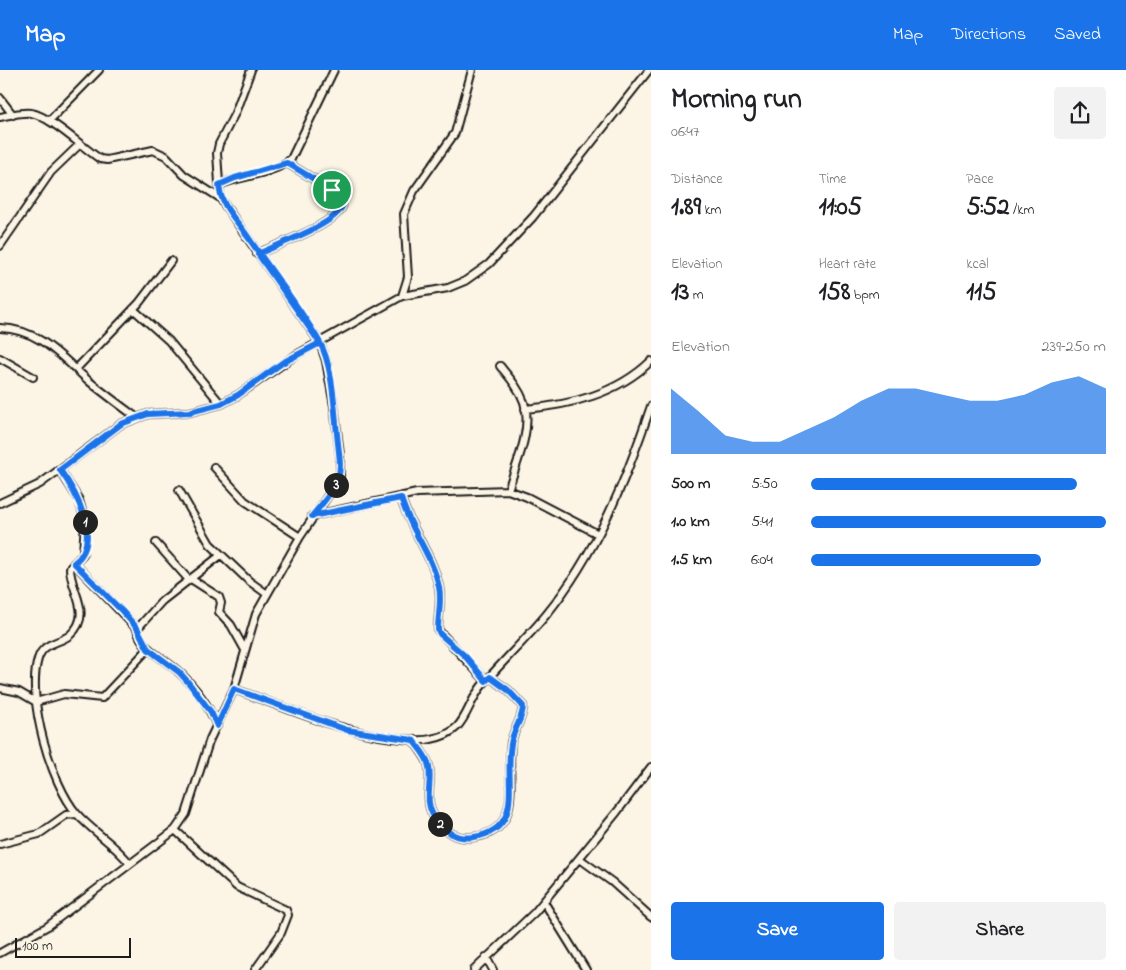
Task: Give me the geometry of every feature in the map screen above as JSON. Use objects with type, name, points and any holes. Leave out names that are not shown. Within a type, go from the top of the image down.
[{"type":"street","points":[[49,121],[99,70]]},
{"type":"street","points":[[220,198],[219,144],[235,113],[251,70]]},
{"type":"street","points":[[219,185],[235,178],[287,163],[295,154],[311,115],[334,70]]},
{"type":"street","points":[[402,296],[408,277],[404,214],[414,191],[455,133],[472,70]]},
{"type":"street","points":[[0,503],[29,490],[60,470],[107,433],[136,417],[190,412],[221,404],[238,395],[282,363],[402,296],[448,288],[466,281],[489,264],[533,217],[649,70]]},
{"type":"street","points":[[0,98],[13,115]]},
{"type":"street","points":[[0,117],[31,113],[49,121],[100,159],[107,160],[145,150],[161,153],[184,175],[220,198],[320,343],[326,361],[334,406],[341,467],[337,483],[312,516],[256,614],[234,689],[217,726],[186,814],[175,830],[48,926],[0,953]]},
{"type":"street","points":[[0,246],[51,172],[79,145]]},
{"type":"street","points":[[258,254],[327,223],[339,214],[342,206],[332,190],[287,163]]},
{"type":"street","points":[[77,368],[133,309],[172,261]]},
{"type":"street","points":[[133,309],[169,341],[221,404]]},
{"type":"street","points":[[0,328],[25,331],[77,368],[93,384],[136,417]]},
{"type":"street","points":[[0,358],[32,377]]},
{"type":"street","points":[[526,409],[546,407],[592,397],[619,385],[651,361]]},
{"type":"street","points":[[500,366],[516,387],[526,409],[524,435],[508,490]]},
{"type":"street","points":[[234,689],[347,730],[413,740],[429,740],[454,731],[461,725],[475,694],[547,614],[567,588],[598,534],[628,473],[651,406]]},
{"type":"street","points":[[214,467],[245,501],[300,536]]},
{"type":"street","points":[[60,470],[79,500],[85,522],[85,548],[80,558],[70,568],[70,574],[80,598],[80,619],[72,633],[48,644],[38,656],[36,666],[36,702],[39,725],[50,760],[64,794],[77,814],[112,844],[130,864]]},
{"type":"street","points":[[179,490],[204,536],[221,555],[267,594]]},
{"type":"street","points":[[312,516],[431,492],[508,490],[527,497],[598,534]]},
{"type":"street","points":[[401,498],[412,530],[427,552],[439,586],[438,630],[488,679],[508,690],[523,706],[523,713],[511,746],[508,812],[502,824],[496,830],[473,838],[458,838],[439,823],[429,809],[428,762],[413,740]]},
{"type":"street","points":[[156,543],[190,579],[219,597],[221,603],[219,612],[231,626],[245,650]]},
{"type":"street","points":[[137,628],[157,607],[221,555]]},
{"type":"street","points":[[74,563],[137,628],[148,649],[184,677],[204,701],[217,726]]},
{"type":"street","points":[[0,688],[19,692],[36,702],[64,694],[96,698],[106,696],[119,679],[148,649]]},
{"type":"street","points":[[474,970],[544,902],[580,859],[651,767]]},
{"type":"street","points":[[0,844],[39,834],[66,815],[77,814]]},
{"type":"street","points":[[175,830],[237,887],[286,910],[288,914],[281,933],[255,970]]},
{"type":"street","points":[[580,859],[612,882],[651,917]]},
{"type":"street","points":[[544,902],[586,970]]},
{"type":"street","points":[[486,958],[493,970]]},
{"type":"route","points":[[332,190],[287,163],[235,178],[219,185],[220,198],[258,254],[302,316],[320,343],[326,361],[334,406],[341,467],[340,478],[322,505],[312,516],[401,498],[412,530],[427,552],[439,586],[438,630],[440,634],[465,656],[486,681],[490,677],[508,690],[523,706],[523,713],[512,738],[509,764],[510,798],[506,818],[496,830],[473,838],[458,838],[452,835],[439,823],[429,809],[428,762],[413,740],[347,730],[234,689],[217,726],[204,701],[188,682],[179,672],[148,649],[138,634],[137,628],[74,563],[83,554],[85,548],[85,522],[79,500],[72,486],[60,470],[73,458],[107,433],[136,417],[148,414],[190,412],[221,404],[238,395],[282,363],[320,343],[258,254],[327,223],[339,214],[342,206],[332,190]]}]
